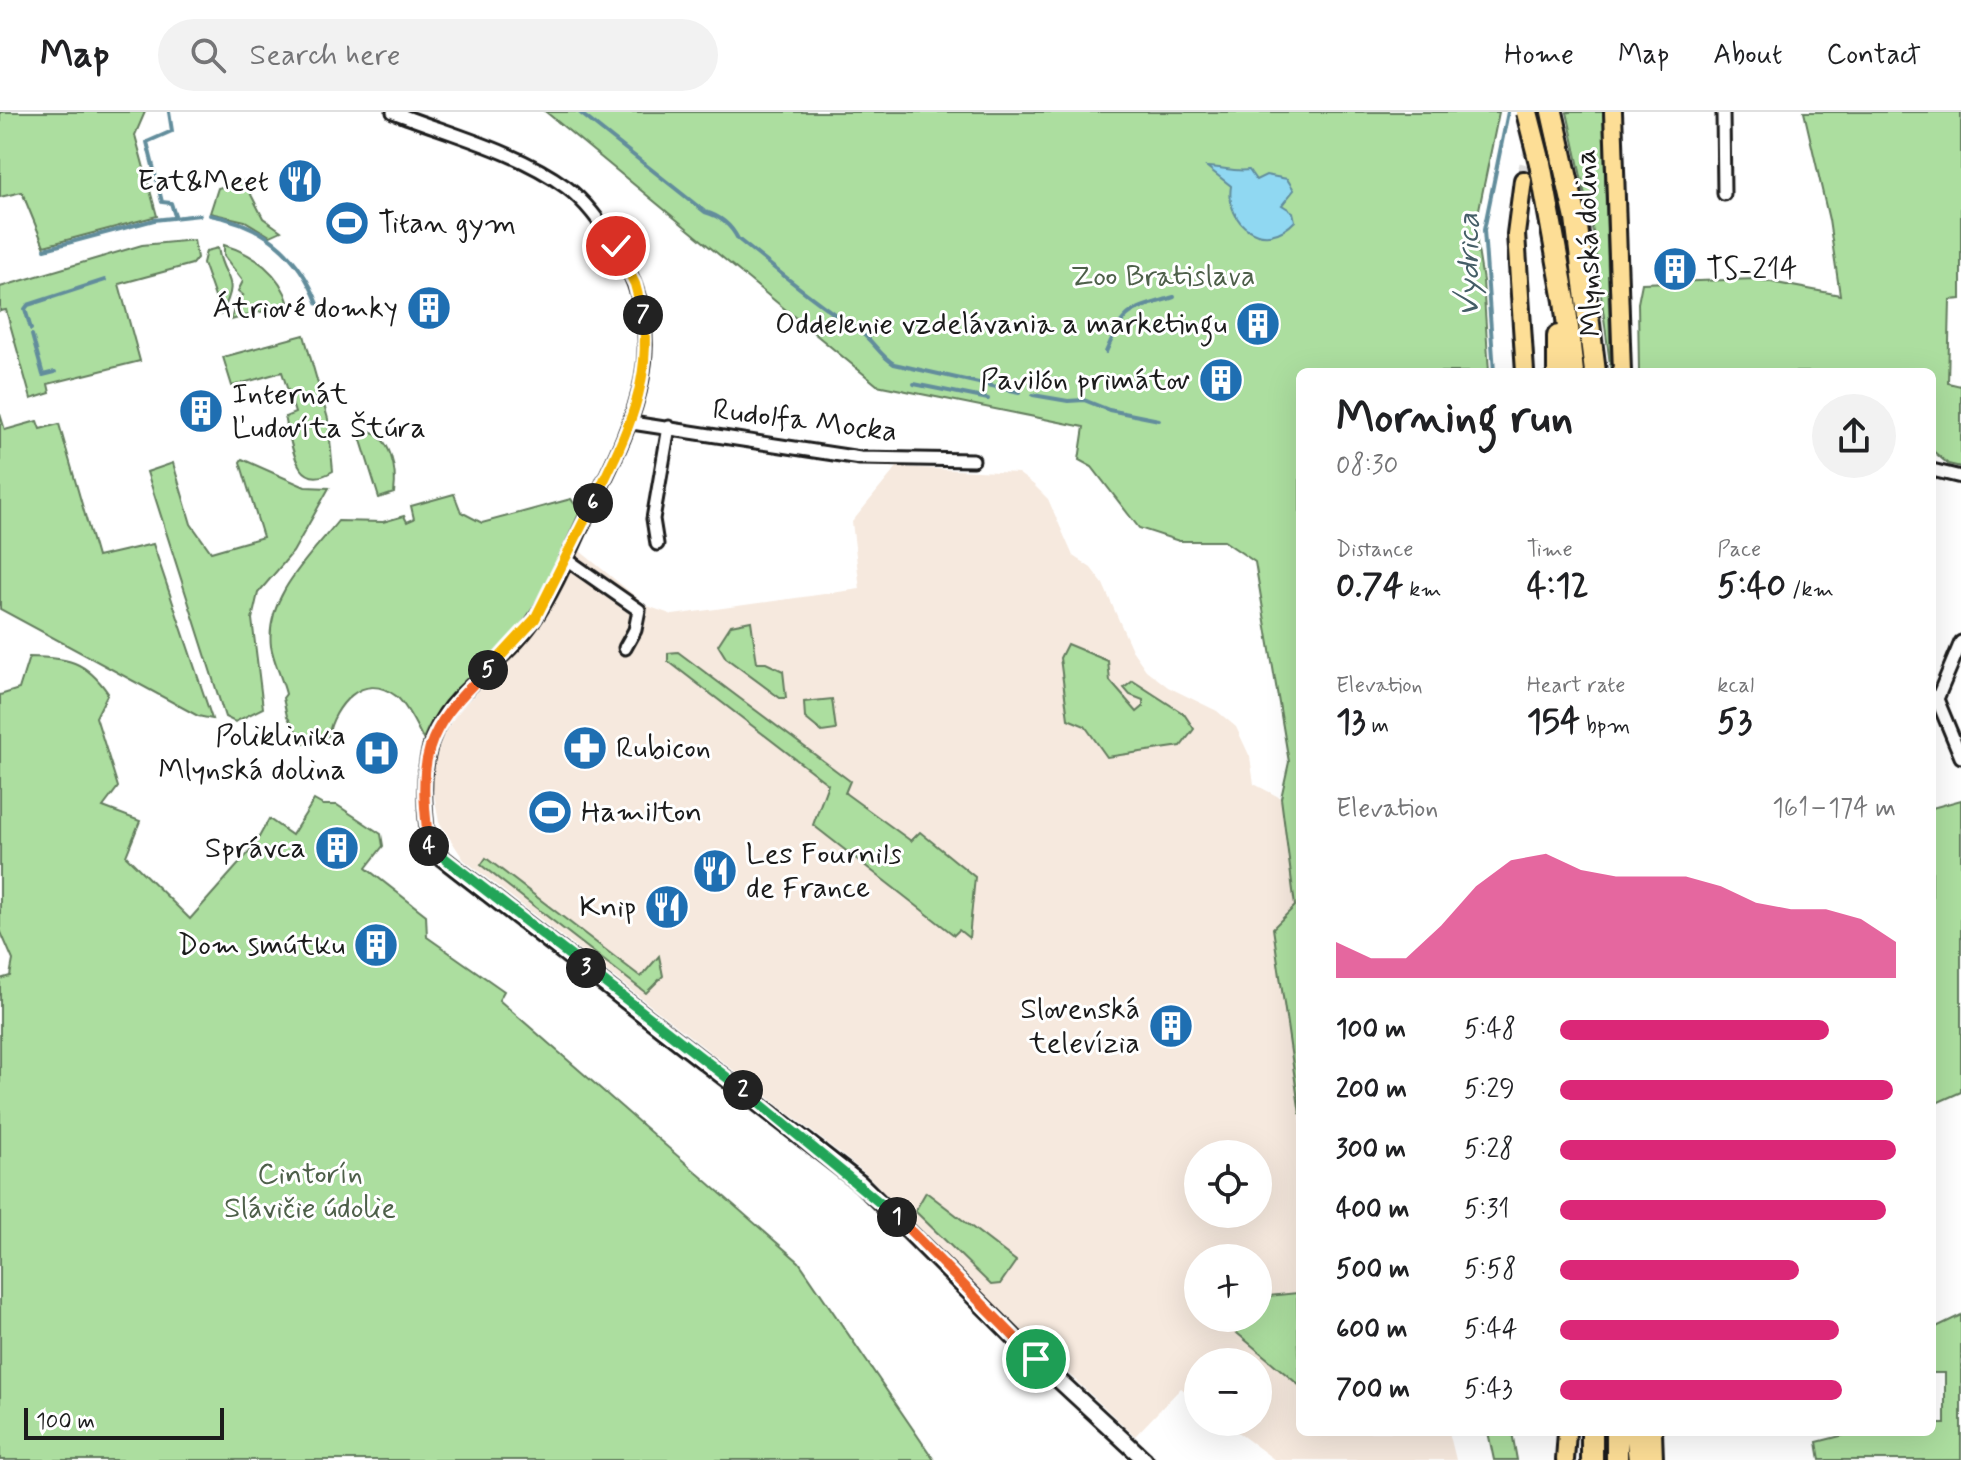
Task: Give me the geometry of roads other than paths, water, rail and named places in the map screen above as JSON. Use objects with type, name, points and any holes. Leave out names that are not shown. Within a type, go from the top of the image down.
[{"type":"highway","points":[[1527,112],[1560,268],[1572,368]]},
{"type":"highway","points":[[1552,114],[1576,219],[1595,368]]},
{"type":"highway","points":[[1558,368],[1560,268]]},
{"type":"highway","points":[[1592,1436],[1592,1460]]},
{"type":"highway","points":[[1617,1436],[1617,1460]]},
{"type":"highway","points":[[1636,1436],[1639,1460]]},
{"type":"main road","name":"Mlynská dolina","points":[[1613,112],[1622,368]]},
{"type":"main road","points":[[1523,180],[1516,234],[1525,368]]},
{"type":"main road","points":[[1565,1460],[1567,1436]]},
{"type":"main road","points":[[1653,1436],[1654,1460]]},
{"type":"street","points":[[393,112],[543,173],[565,187],[594,214],[630,271],[643,313],[645,375],[632,423],[566,559],[526,631],[457,699],[437,726],[426,758],[424,779],[429,848],[860,1183],[1036,1359],[1145,1460]]},
{"type":"street","points":[[1723,112],[1724,194]]},
{"type":"street","name":"Rudolfa Mocka","points":[[632,423],[860,458],[973,460]]},
{"type":"street","points":[[657,544],[653,519],[669,427]]},
{"type":"street","points":[[1936,471],[1961,477]]},
{"type":"street","points":[[566,559],[639,610],[635,630],[625,648]]},
{"type":"street","points":[[1936,694],[1961,642]]},
{"type":"street","points":[[1936,702],[1961,757]]},
{"type":"water","points":[[1207,167],[1249,170],[1256,180],[1266,175],[1287,179],[1294,190],[1282,205],[1293,212],[1295,221],[1283,231],[1271,235],[1249,230],[1234,212],[1231,186]]},
{"type":"waterway","points":[[169,112],[172,131],[147,142],[162,202],[171,203],[175,216]]},
{"type":"waterway","points":[[579,112],[705,212],[724,222],[738,239],[863,334],[894,364],[1019,392]]},
{"type":"waterway","name":"Vydrica","points":[[1494,368],[1484,230],[1508,112]]},
{"type":"waterway","points":[[45,249],[154,220],[200,215]]},
{"type":"waterway","points":[[210,215],[247,226],[277,244],[301,271],[318,304]]},
{"type":"waterway","points":[[31,329],[25,309],[28,305],[105,280]]},
{"type":"waterway","points":[[1106,352],[1118,326],[1130,313],[1174,297]]},
{"type":"waterway","points":[[32,335],[43,375],[55,372]]},
{"type":"waterway","points":[[914,384],[988,399]]},
{"type":"waterway","points":[[1033,395],[1068,401],[1084,400],[1109,410],[1159,420]]},
{"type":"tunnel","points":[[1523,180],[1543,112]]},
{"type":"place","name":"Eat&Meet","points":[[300,181]]},
{"type":"place","name":"Titan gym","points":[[347,223]]},
{"type":"place","name":"TS-214","points":[[1675,269]]},
{"type":"place","name":"Átriové domky","points":[[429,308]]},
{"type":"place","name":"Oddelenie vzdelávania a marketingu","points":[[1258,324]]},
{"type":"place","name":"Pavilón primátov","points":[[1221,380]]},
{"type":"place","name":"Internát Ľudovíta Štúra","points":[[201,411]]},
{"type":"place","name":"Rubicon","points":[[585,748]]},
{"type":"place","name":"Poliklinika Mlynská dolina","points":[[377,753]]},
{"type":"place","name":"Hamilton","points":[[550,812]]},
{"type":"place","name":"Správca","points":[[337,848]]},
{"type":"place","name":"Les Fournils de France","points":[[715,871]]},
{"type":"place","name":"Knip","points":[[667,907]]},
{"type":"place","name":"Dom smútku","points":[[376,945]]},
{"type":"place","name":"Slovenská televízia","points":[[1171,1026]]},
{"type":"park label","name":"Zoo Bratislava","points":[[1163,276]]},
{"type":"park label","name":"Cintorín Slávičie údolie","points":[[310,1191]]}]
